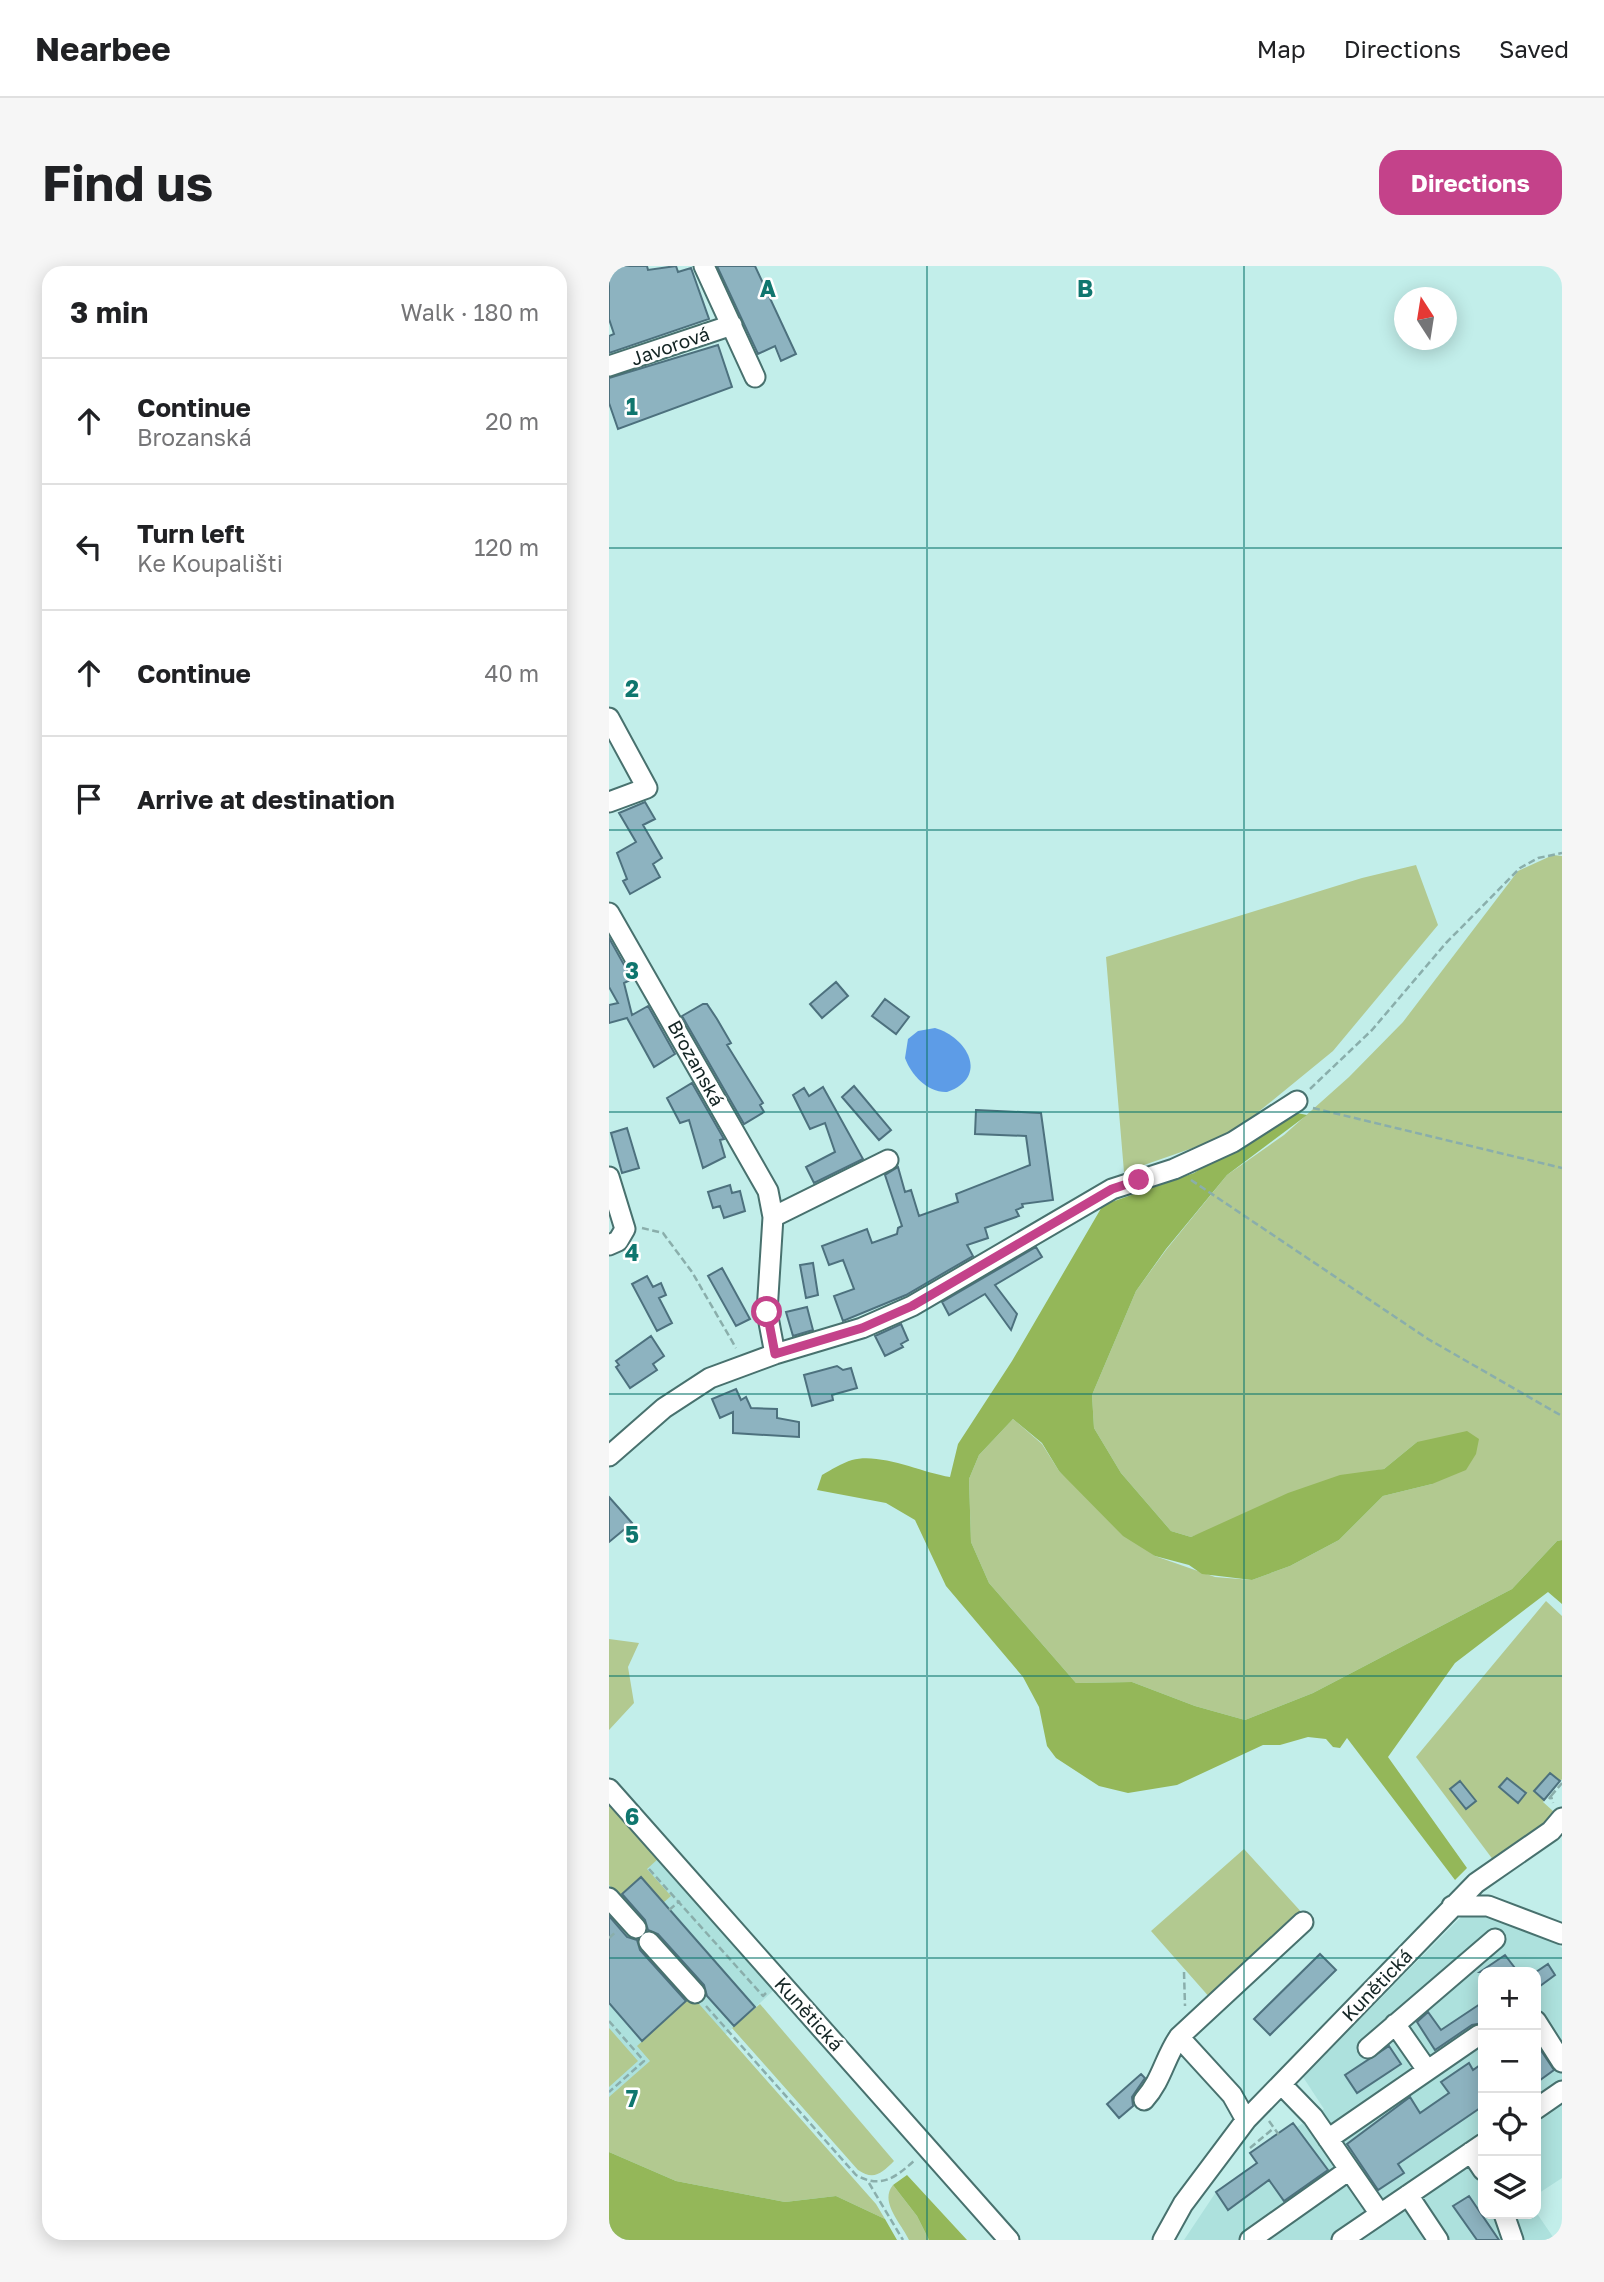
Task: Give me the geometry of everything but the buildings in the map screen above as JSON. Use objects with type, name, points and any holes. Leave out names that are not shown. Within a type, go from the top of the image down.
[{"type":"street","name":"Javorová","points":[[704,266],[755,377]]},
{"type":"street","name":"Javorová","points":[[609,366],[731,326]]},
{"type":"street","points":[[609,718],[647,788],[609,802]]},
{"type":"street","name":"Brozanská","points":[[609,913],[768,1191],[773,1217],[767,1312],[775,1354]]},
{"type":"street","points":[[609,1456],[686,1391],[710,1378],[775,1354],[862,1328],[912,1306],[1112,1189],[1174,1169],[1233,1142],[1297,1101]]},
{"type":"street","points":[[773,1217],[888,1160]]},
{"type":"street","points":[[609,1177],[624,1223],[622,1237],[609,1245]]},
{"type":"street","name":"Kunětická","points":[[609,1789],[1009,2240]]},
{"type":"street","name":"Kunětická","points":[[1163,2240],[1183,2204],[1246,2120],[1476,1883],[1551,1831],[1562,1818]]},
{"type":"street","points":[[609,1898],[695,1993]]},
{"type":"street","points":[[1452,1906],[1488,1906],[1562,1934]]},
{"type":"street","points":[[1144,2100],[1158,2085],[1169,2052],[1184,2032],[1303,1922]]},
{"type":"street","points":[[1368,2048],[1495,1939]]},
{"type":"street","points":[[1395,2024],[1427,2070]]},
{"type":"street","points":[[1541,2029],[1562,2062]]},
{"type":"street","points":[[1184,2032],[1232,2095],[1246,2120]]},
{"type":"street","points":[[1328,2138],[1478,2036]]},
{"type":"street","points":[[1281,2084],[1304,2106],[1380,2214]]},
{"type":"street","points":[[1541,2106],[1562,2091]]},
{"type":"street","points":[[1342,2240],[1477,2148]]},
{"type":"street","points":[[1250,2240],[1349,2170]]},
{"type":"street","points":[[1408,2195],[1438,2240]]},
{"type":"street","points":[[1506,2219],[1513,2240]]},
{"type":"path","points":[[1562,853],[1538,858],[1520,868],[1446,943],[1371,1030],[1297,1101],[1322,1112],[1562,1168]]},
{"type":"path","points":[[1174,1169],[1428,1339],[1562,1416]]},
{"type":"path","points":[[624,1223],[663,1233],[692,1272],[740,1354]]},
{"type":"path","points":[[1551,1796],[1562,1783]]},
{"type":"path","points":[[649,1869],[763,1996],[779,1981]]},
{"type":"path","points":[[1184,1972],[1184,2032]]},
{"type":"path","points":[[695,1993],[856,2175],[868,2182],[903,2240]]},
{"type":"path","points":[[609,2021],[644,2061],[609,2092]]},
{"type":"path","points":[[868,2182],[891,2180],[927,2148]]},
{"type":"shaded area","points":[[609,1803],[775,1989],[609,2142]]},
{"type":"shaded area","points":[[1485,1914],[1548,1934],[1562,1948],[1562,2178],[1541,2192],[1541,1967],[1478,1967],[1478,2219],[1541,2219],[1555,2240],[1184,2240],[1216,2192],[1256,2163],[1250,2153],[1293,2123],[1297,2127],[1324,2109],[1303,2077],[1462,1916]]},
{"type":"green space","points":[[1553,855],[1562,856],[1562,1540],[1557,1541],[1512,1589],[1313,1693],[1245,1720],[1195,1706],[1132,1682],[1076,1683],[989,1583],[971,1542],[969,1479],[979,1455],[1013,1419],[1042,1444],[1059,1471],[1155,1556],[1215,1577],[1252,1580],[1290,1566],[1339,1540],[1383,1496],[1432,1484],[1417,1442],[1384,1469],[1364,1473],[1191,1537],[1171,1531],[1121,1473],[1094,1428],[1092,1395],[1136,1291],[1227,1175],[1284,1135],[1349,1077],[1403,1022],[1518,871]]},
{"type":"green space","points":[[1416,865],[1438,925],[1333,1051],[1230,1135],[1124,1172],[1106,957],[1362,878]]},
{"type":"green space","points":[[1292,1112],[1307,1115],[1227,1175],[1166,1249],[1136,1291],[1092,1395],[1094,1428],[1121,1473],[1171,1531],[1191,1537],[1288,1493],[1340,1475],[1384,1469],[1417,1442],[1467,1431],[1479,1439],[1476,1454],[1466,1470],[1432,1484],[1383,1496],[1339,1540],[1290,1566],[1252,1580],[1202,1574],[1189,1565],[1155,1556],[1123,1536],[1059,1471],[1042,1443],[1013,1419],[979,1455],[969,1479],[971,1542],[989,1583],[1076,1683],[1132,1682],[1195,1706],[1245,1720],[1313,1693],[1512,1589],[1557,1541],[1562,1540],[1562,1604],[1548,1592],[1455,1663],[1388,1757],[1467,1868],[1455,1880],[1347,1738],[1340,1748],[1333,1747],[1326,1739],[1308,1737],[1280,1745],[1263,1745],[1177,1785],[1128,1793],[1099,1786],[1056,1758],[1047,1746],[1039,1707],[1023,1677],[946,1586],[915,1520],[886,1503],[817,1490],[822,1475],[848,1461],[863,1458],[887,1461],[950,1477],[958,1444],[1012,1361],[1103,1205],[1194,1173]]},
{"type":"green space","points":[[1546,1601],[1562,1616],[1562,1779],[1543,1802],[1553,1811],[1555,1821],[1494,1861],[1416,1757]]},
{"type":"green space","points":[[609,1639],[639,1643],[628,1667],[634,1703],[609,1730]]},
{"type":"green space","points":[[609,1801],[659,1858],[647,1869],[671,1896],[663,1903],[641,1877],[619,1896],[609,1885]]},
{"type":"green space","points":[[1244,1849],[1304,1915],[1211,1999],[1151,1931]]},
{"type":"green space","points":[[692,1996],[876,2204],[885,2219],[836,2196],[785,2202],[676,2181],[609,2152],[609,2097],[650,2061],[637,2046]]},
{"type":"green space","points":[[760,2004],[894,2161],[882,2172],[869,2175],[858,2170],[732,2028]]},
{"type":"green space","points":[[609,2028],[638,2061],[609,2087]]},
{"type":"green space","points":[[609,2152],[676,2181],[785,2202],[836,2196],[885,2219],[897,2240],[609,2240]]},
{"type":"green space","points":[[907,2175],[967,2240],[929,2240],[917,2216],[893,2185]]},
{"type":"green space","points":[[893,2185],[917,2216],[929,2240],[909,2240],[890,2205],[888,2198]]},
{"type":"water","points":[[935,1028],[946,1033],[964,1048],[971,1068],[968,1077],[960,1085],[947,1092],[933,1090],[921,1082],[911,1071],[905,1058],[908,1039],[918,1031]]},
{"type":"route","points":[[767,1312],[775,1354],[862,1328],[923,1300],[1112,1189],[1139,1180]]}]
